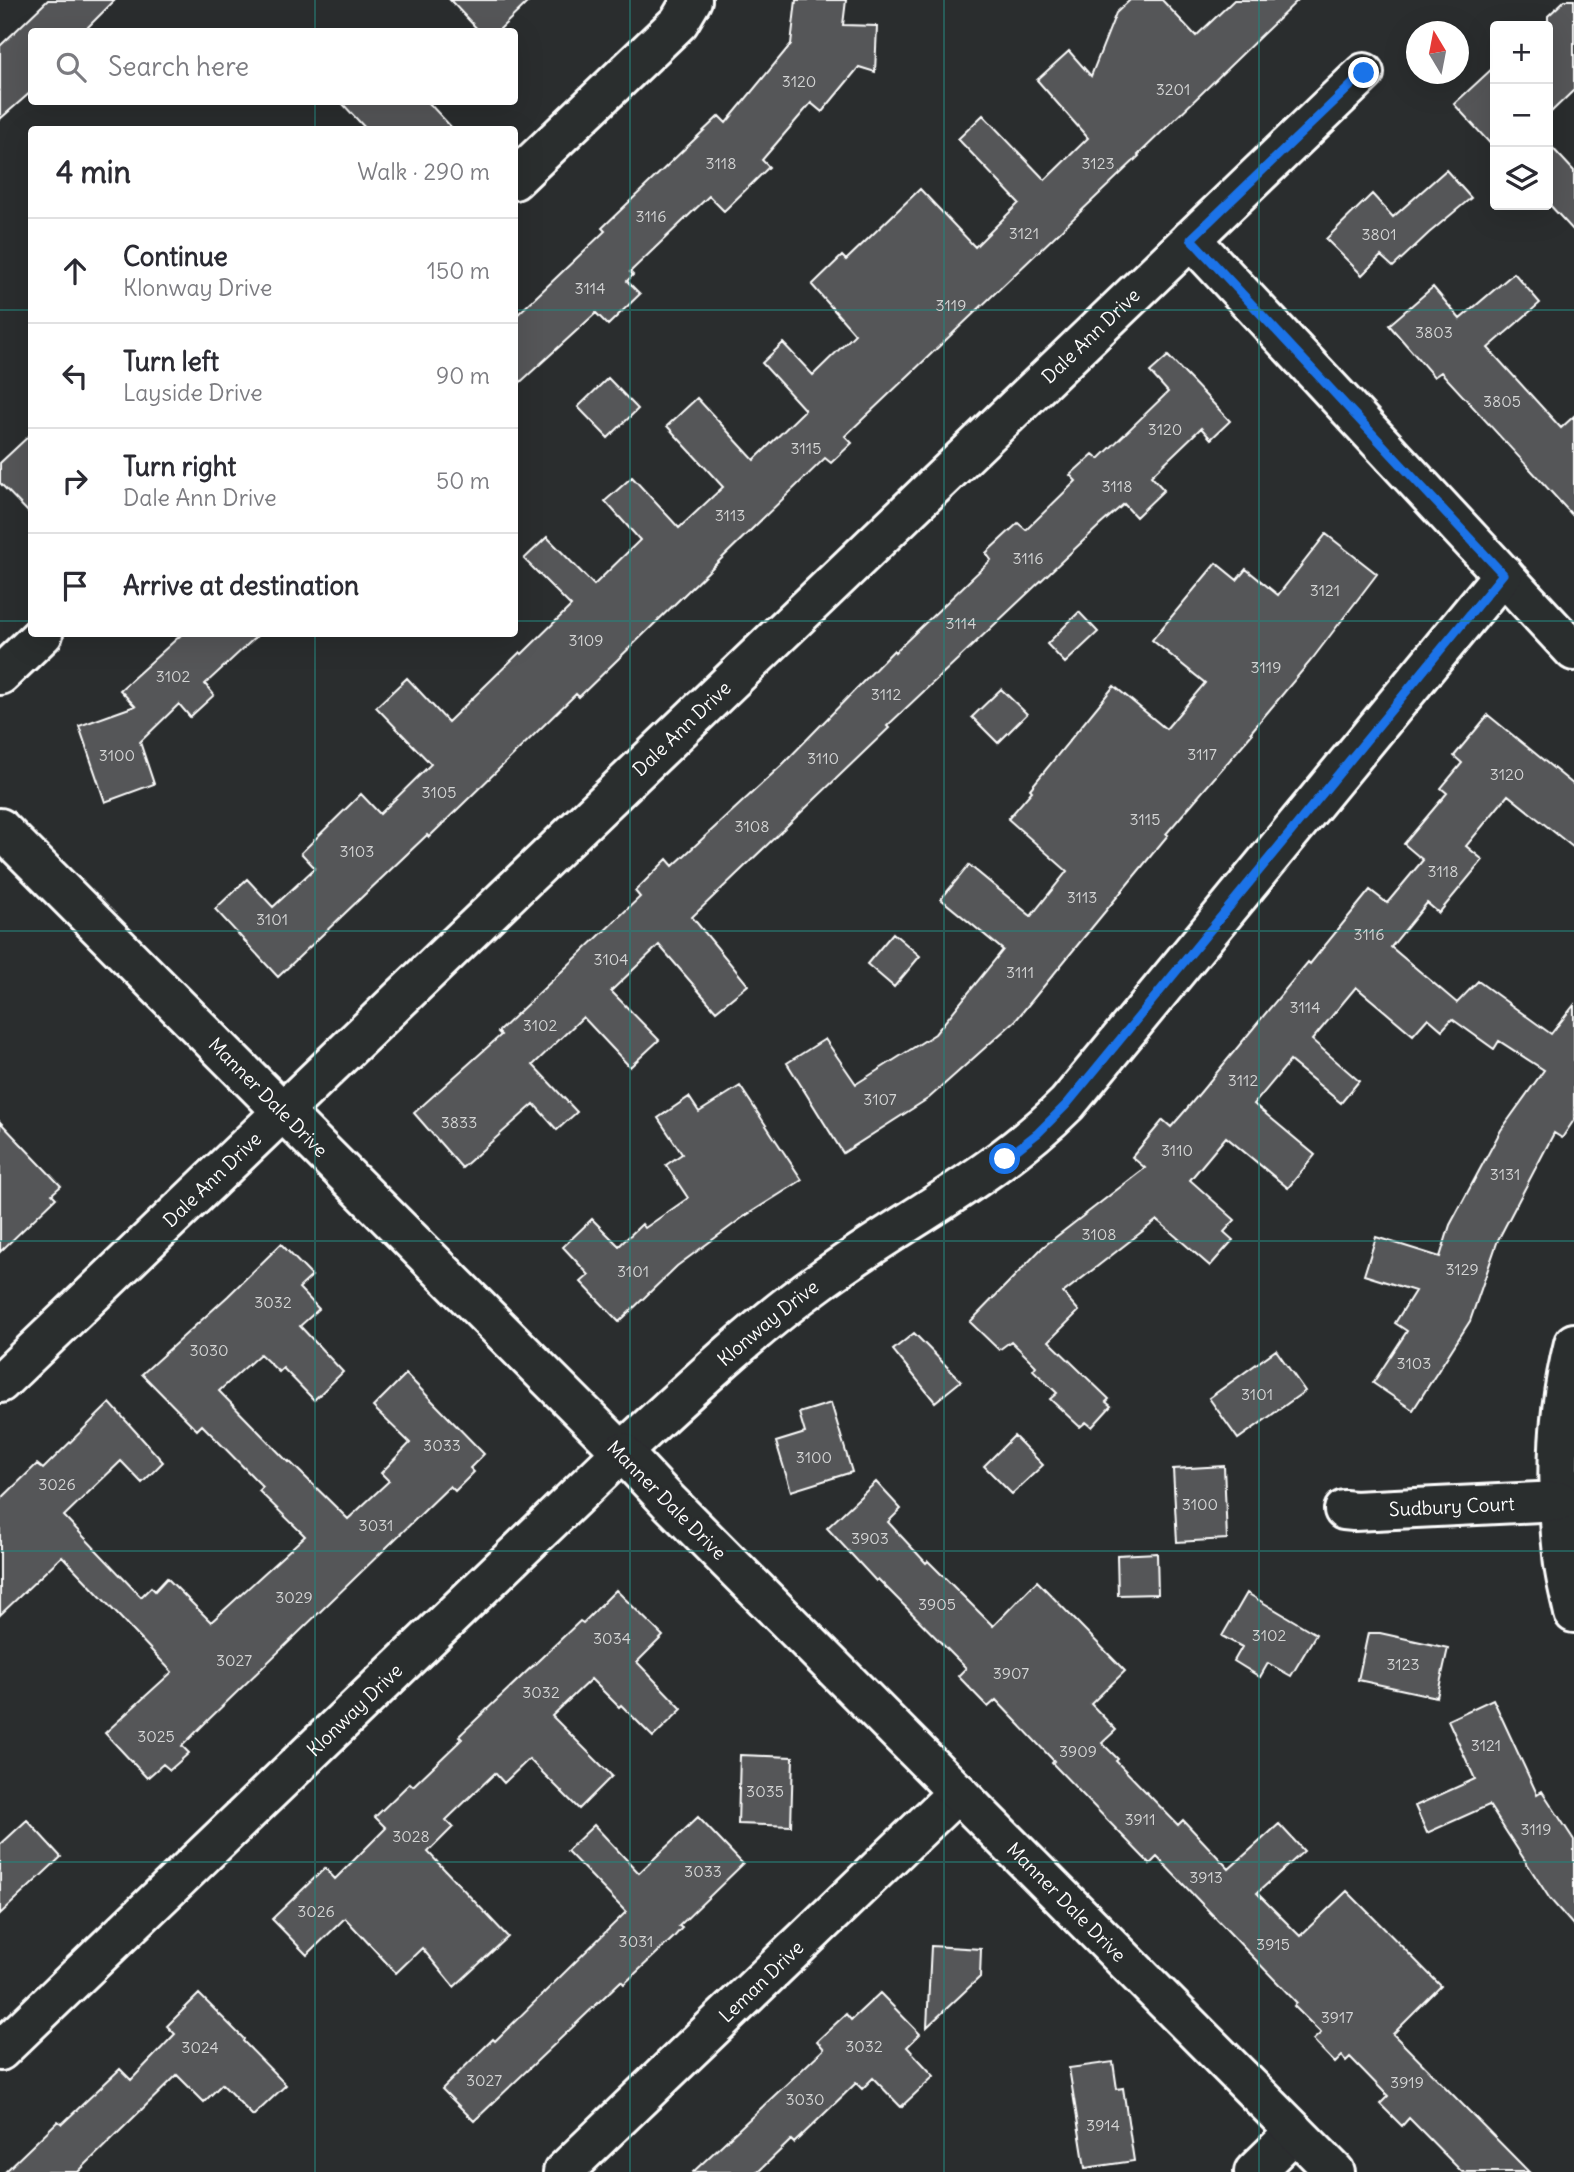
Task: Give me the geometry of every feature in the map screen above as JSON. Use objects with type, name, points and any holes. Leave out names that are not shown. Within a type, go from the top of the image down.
[{"type":"street","points":[[518,176],[679,22],[692,0]]},
{"type":"street","name":"Dale Ann Drive","points":[[0,1383],[1364,73]]},
{"type":"street","points":[[1191,239],[1574,651]]},
{"type":"street","name":"Klonway Drive","points":[[0,2051],[719,1361],[819,1281],[1005,1159],[1038,1133],[1076,1094],[1503,574]]},
{"type":"street","points":[[0,675],[40,637]]},
{"type":"street","name":"Manner Dale Drive","points":[[0,828],[1335,2172]]},
{"type":"street","points":[[1574,1343],[1562,1412],[1559,1459],[1563,1555],[1574,1613]]},
{"type":"street","name":"Sudbury Court","points":[[1344,1510],[1560,1501]]},
{"type":"street","name":"Leman Drive","points":[[563,2172],[958,1792]]},
{"type":"street","points":[[1254,2172],[1295,2132]]},
{"type":"building","points":[[48,0],[115,0],[87,28],[28,28],[28,94],[0,119],[0,46]]},
{"type":"building","points":[[450,0],[530,0],[501,28],[476,28]]},
{"type":"building","points":[[796,0],[846,0],[843,25],[877,26],[875,72],[859,67],[822,112],[811,103],[762,160],[769,167],[724,211],[709,196],[630,272],[633,275],[627,281],[640,294],[608,325],[596,313],[518,384],[518,314],[605,231],[602,228],[719,116],[726,123],[791,44]]},
{"type":"building","points":[[1130,0],[1162,0],[1196,36],[1234,0],[1298,0],[1139,156],[845,436],[852,443],[831,463],[825,458],[579,697],[576,694],[429,837],[427,835],[278,977],[215,909],[247,879],[273,907],[315,868],[301,853],[361,794],[380,814],[431,764],[376,707],[407,678],[448,722],[571,606],[524,559],[547,537],[594,585],[640,540],[605,501],[632,477],[679,528],[723,487],[667,426],[697,398],[754,460],[805,410],[762,363],[783,343],[813,375],[855,334],[812,285],[842,256],[846,260],[920,189],[975,247],[1019,203],[958,139],[983,115],[1045,180],[1088,138],[1037,80],[1069,51],[1091,76],[1116,13]]},
{"type":"building","points":[[1565,0],[1574,0],[1574,90],[1553,110],[1553,21],[1548,21],[1548,16]]},
{"type":"building","points":[[1490,71],[1490,144],[1454,104]]},
{"type":"building","points":[[344,105],[431,105],[450,126],[363,126]]},
{"type":"building","points":[[1553,148],[1574,171],[1574,231],[1553,208]]},
{"type":"building","points":[[1446,170],[1471,198],[1393,267],[1381,256],[1362,275],[1326,239],[1372,194],[1393,217]]},
{"type":"building","points":[[1514,273],[1540,303],[1488,348],[1561,428],[1574,416],[1574,517],[1441,372],[1434,377],[1389,325],[1433,287],[1460,319]]},
{"type":"building","points":[[1168,356],[1230,421],[1211,439],[1201,428],[1151,476],[1164,490],[1136,517],[1124,504],[1100,525],[887,726],[889,728],[692,917],[748,985],[716,1011],[659,945],[611,991],[659,1040],[630,1067],[583,1017],[533,1065],[577,1112],[557,1130],[534,1104],[462,1168],[414,1113],[501,1035],[498,1032],[640,897],[635,891],[667,859],[673,866],[782,765],[894,650],[895,652],[991,560],[986,553],[1018,523],[1026,530],[1076,481],[1070,475],[1093,454],[1099,459],[1168,392],[1150,372]]},
{"type":"building","points":[[608,378],[638,409],[608,438],[578,407]]},
{"type":"building","points":[[28,437],[28,512],[0,483],[0,463]]},
{"type":"building","points":[[1326,534],[1377,574],[1313,658],[1016,1020],[929,1098],[843,1153],[787,1063],[825,1039],[856,1084],[935,1034],[1003,950],[941,899],[969,865],[1031,916],[1067,871],[1008,819],[1032,791],[1030,789],[1114,686],[1166,729],[1205,683],[1152,640],[1216,563],[1237,580],[1246,569],[1278,595]]},
{"type":"building","points":[[1079,612],[1098,632],[1065,663],[1047,644]]},
{"type":"building","points":[[179,637],[256,637],[205,684],[214,695],[190,717],[179,704],[140,742],[154,784],[105,802],[79,726],[135,706],[120,690]]},
{"type":"building","points":[[1001,689],[1027,714],[998,743],[972,717]]},
{"type":"building","points":[[1488,715],[1574,785],[1574,848],[1508,795],[1466,846],[1483,860],[1439,913],[1427,903],[1391,947],[1457,1003],[1478,981],[1551,1034],[1574,1005],[1574,1120],[1562,1138],[1554,1133],[1498,1240],[1470,1321],[1413,1410],[1373,1383],[1407,1331],[1395,1323],[1415,1291],[1364,1275],[1376,1237],[1440,1257],[1450,1225],[1501,1130],[1544,1070],[1499,1041],[1494,1049],[1452,1019],[1442,1030],[1428,1018],[1413,1035],[1356,987],[1312,1040],[1359,1081],[1341,1103],[1290,1061],[1254,1104],[1315,1155],[1288,1188],[1226,1137],[1190,1180],[1235,1220],[1224,1232],[1233,1240],[1210,1266],[1157,1220],[1063,1293],[1079,1311],[1049,1341],[1109,1399],[1106,1402],[1111,1406],[1092,1427],[1086,1422],[1080,1427],[1050,1399],[1057,1393],[1033,1370],[1036,1366],[1011,1341],[999,1350],[970,1322],[1043,1247],[1145,1168],[1132,1157],[1163,1120],[1171,1127],[1370,890],[1387,903],[1423,860],[1404,844],[1447,793],[1441,788],[1462,763],[1454,756]]},
{"type":"building","points":[[893,933],[920,956],[894,987],[867,964]]},
{"type":"building","points":[[740,1086],[802,1180],[742,1218],[677,1266],[619,1322],[581,1282],[589,1275],[563,1247],[592,1219],[619,1246],[642,1224],[645,1228],[688,1198],[666,1165],[682,1154],[658,1118],[689,1097],[699,1112]]},
{"type":"building","points":[[0,1122],[61,1186],[52,1194],[56,1198],[0,1252]]},
{"type":"building","points":[[281,1244],[312,1276],[299,1288],[319,1309],[300,1326],[343,1372],[314,1400],[283,1368],[279,1372],[260,1354],[219,1391],[348,1519],[389,1481],[381,1473],[410,1443],[373,1407],[406,1374],[484,1454],[470,1468],[474,1472],[455,1491],[450,1486],[182,1746],[189,1753],[170,1770],[163,1764],[147,1778],[105,1733],[172,1672],[62,1556],[0,1615],[0,1500],[37,1464],[43,1469],[110,1403],[163,1462],[142,1483],[121,1461],[64,1516],[141,1597],[151,1587],[155,1591],[167,1578],[211,1622],[305,1536],[259,1491],[263,1487],[202,1425],[197,1430],[142,1374]]},
{"type":"building","points":[[914,1333],[961,1381],[935,1402],[893,1350]]},
{"type":"building","points":[[1276,1350],[1305,1391],[1238,1439],[1209,1398]]},
{"type":"building","points":[[831,1403],[852,1472],[791,1491],[776,1442],[805,1433],[799,1413]]},
{"type":"building","points":[[1014,1436],[1043,1465],[1012,1494],[984,1466]]},
{"type":"building","points":[[1224,1466],[1227,1539],[1177,1542],[1173,1469]]},
{"type":"building","points":[[876,1482],[901,1509],[888,1522],[926,1563],[928,1561],[993,1626],[1037,1581],[1125,1671],[1091,1704],[1116,1730],[1102,1743],[1178,1825],[1183,1820],[1229,1869],[1279,1824],[1304,1851],[1257,1893],[1300,1936],[1347,1891],[1441,1986],[1393,2034],[1529,2172],[1462,2172],[1409,2118],[1402,2126],[1380,2104],[1388,2096],[1350,2057],[1346,2061],[1342,2056],[1335,2063],[1313,2040],[1321,2033],[1294,2006],[1297,2003],[1157,1857],[1150,1864],[1052,1763],[1054,1761],[996,1700],[988,1707],[958,1676],[966,1668],[878,1579],[876,1581],[827,1528]]},
{"type":"building","points":[[1157,1553],[1158,1594],[1118,1595],[1117,1555]]},
{"type":"building","points":[[616,1590],[663,1636],[637,1662],[682,1709],[653,1737],[591,1679],[552,1716],[612,1776],[579,1809],[529,1759],[504,1783],[495,1773],[446,1820],[453,1827],[428,1852],[508,1937],[454,1987],[422,1948],[396,1973],[345,1918],[307,1955],[272,1919],[325,1868],[335,1879],[386,1828],[375,1817],[410,1783],[413,1786],[462,1739],[459,1736]]},
{"type":"building","points":[[1247,1593],[1316,1634],[1291,1676],[1268,1663],[1260,1677],[1234,1661],[1242,1647],[1222,1636]]},
{"type":"building","points":[[1368,1633],[1380,1633],[1448,1648],[1437,1697],[1358,1680]]},
{"type":"building","points":[[1493,1699],[1537,1794],[1542,1791],[1574,1840],[1574,1926],[1550,1899],[1489,1805],[1427,1833],[1415,1806],[1475,1779],[1448,1720]]},
{"type":"building","points":[[740,1755],[793,1757],[791,1826],[738,1824]]},
{"type":"building","points":[[698,1817],[743,1864],[679,1926],[682,1928],[673,1938],[624,1984],[621,1981],[474,2121],[442,2089],[493,2039],[495,2041],[626,1912],[567,1851],[594,1825],[639,1873]]},
{"type":"building","points":[[27,1820],[61,1857],[0,1914],[0,1845]]},
{"type":"building","points":[[931,1946],[981,1949],[980,1977],[927,2027]]},
{"type":"building","points":[[880,1993],[920,2034],[907,2047],[934,2076],[901,2107],[873,2078],[862,2089],[856,2083],[794,2143],[791,2140],[758,2172],[693,2172],[824,2049],[817,2041],[846,2014],[851,2020]]},
{"type":"building","points":[[199,1994],[286,2085],[253,2116],[222,2084],[204,2102],[177,2075],[78,2172],[5,2172],[58,2121],[62,2124],[120,2069],[131,2080],[175,2034],[167,2026]]},
{"type":"building","points":[[1113,2062],[1117,2089],[1123,2088],[1134,2161],[1085,2168],[1069,2068]]},
{"type":"route","points":[[1005,1159],[1038,1133],[1067,1104],[1503,574],[1191,239],[1364,73]]}]
